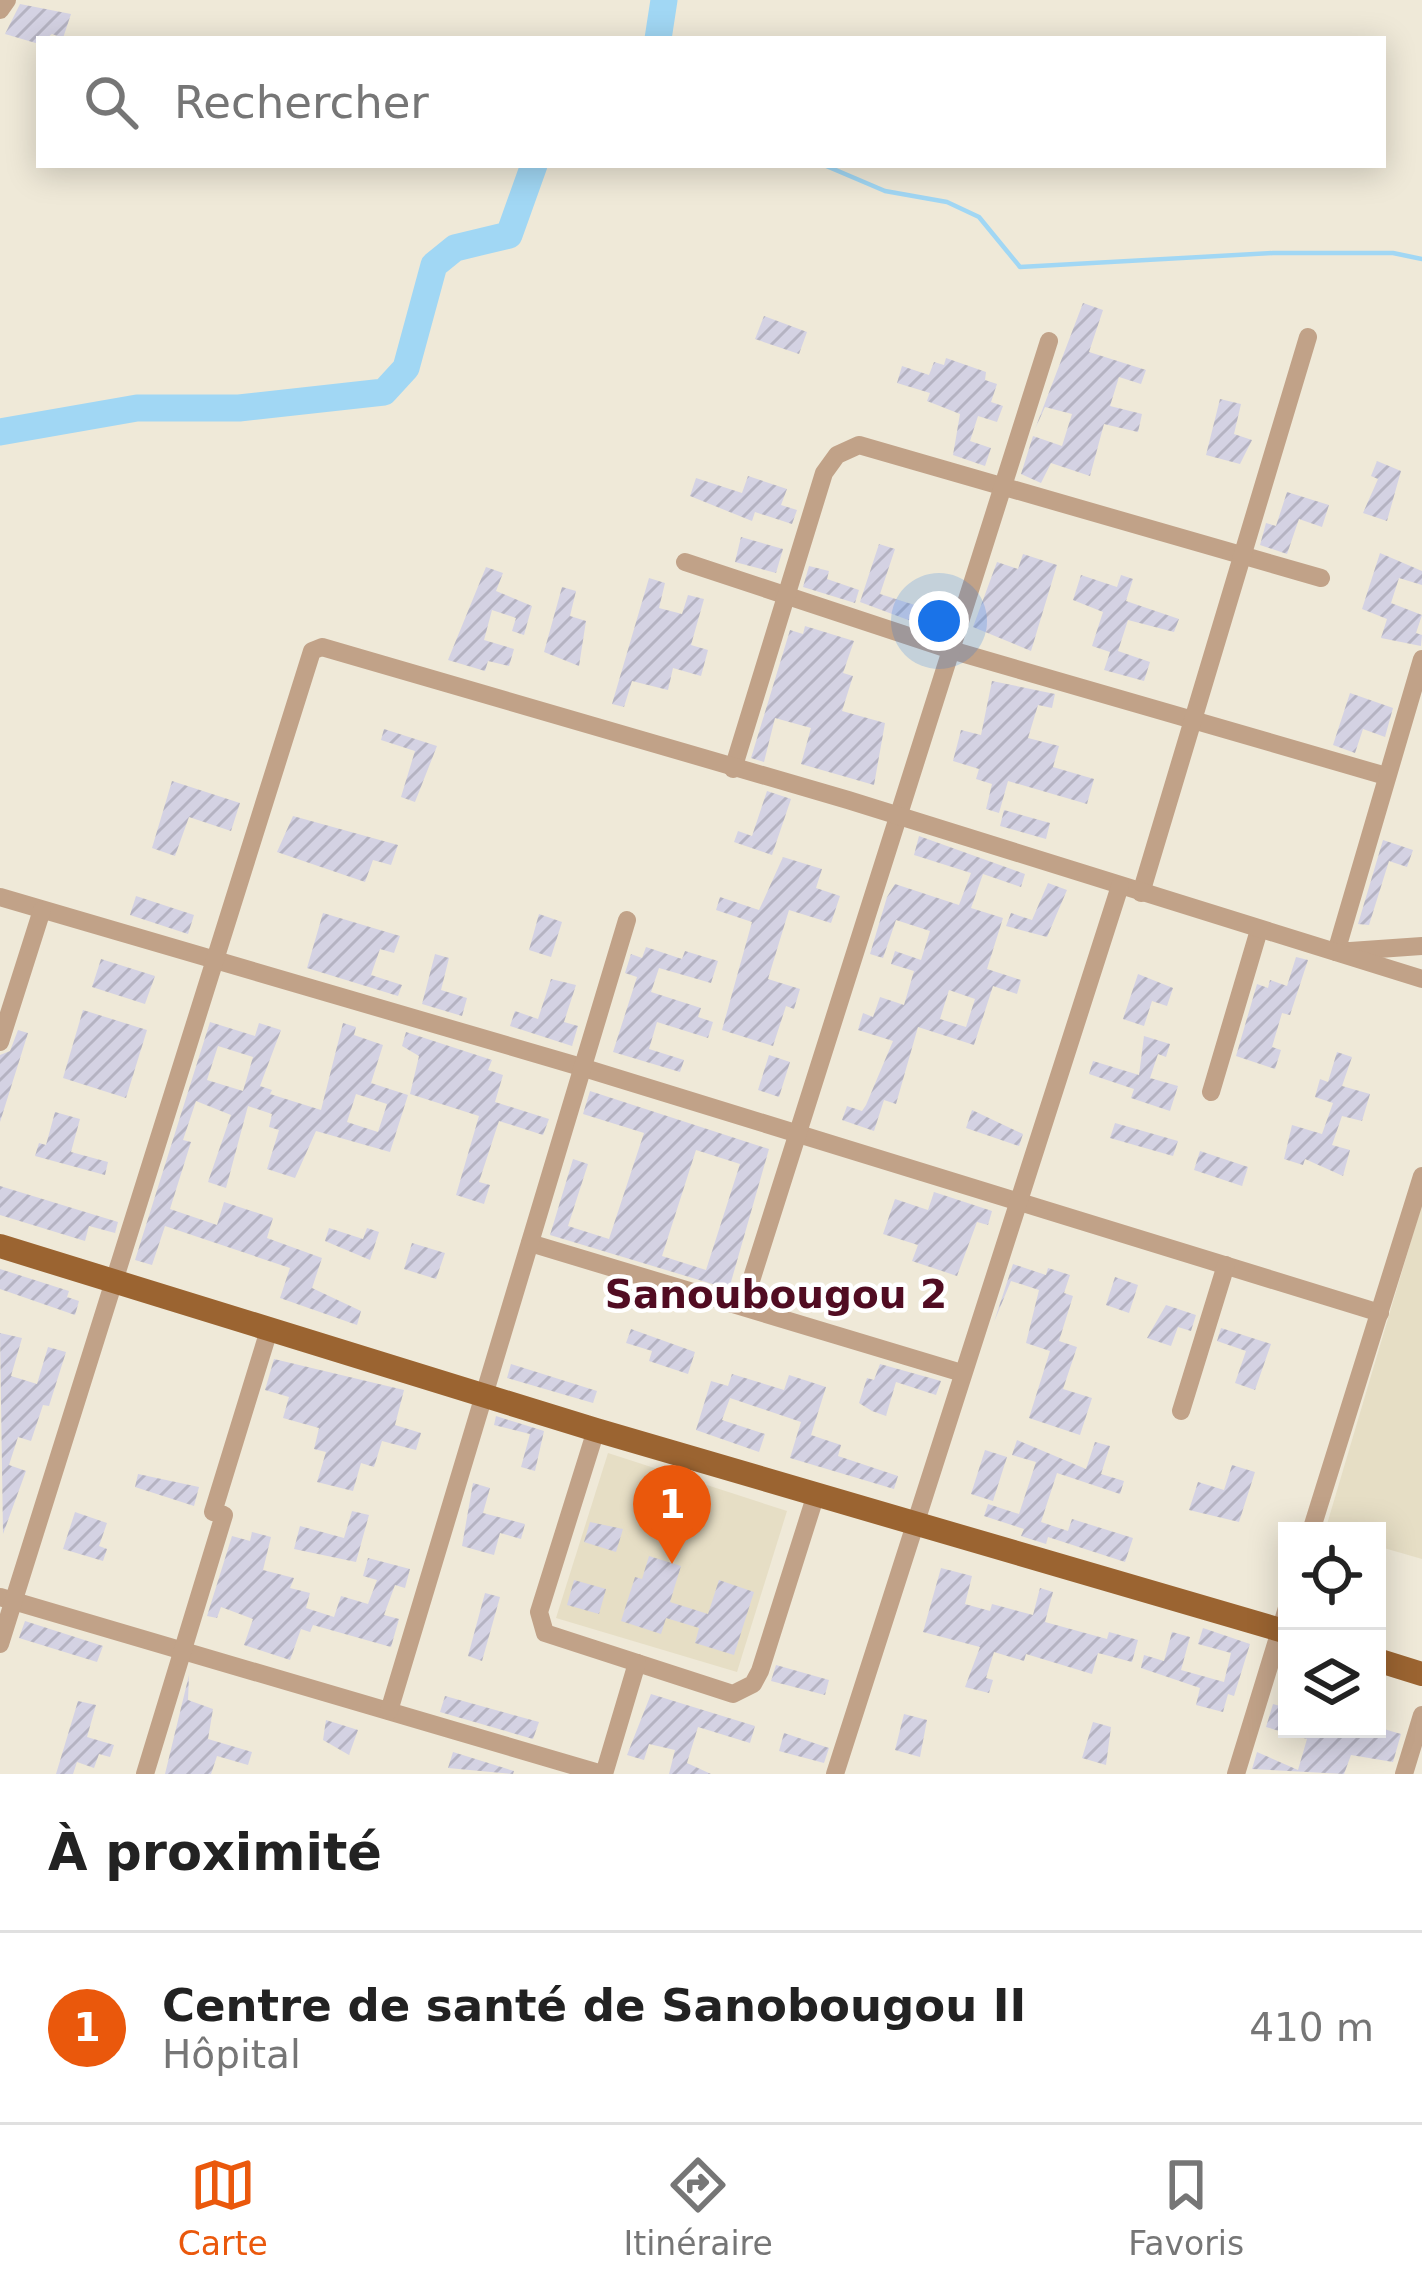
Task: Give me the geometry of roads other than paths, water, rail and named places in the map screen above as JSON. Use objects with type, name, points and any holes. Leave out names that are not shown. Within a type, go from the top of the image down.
[{"type":"main road","points":[[0,1246],[596,1430],[1278,1622]]},
{"type":"main road","points":[[1386,1663],[1422,1674]]},
{"type":"street","points":[[0,10],[7,0]]},
{"type":"street","points":[[1141,893],[1308,337]]},
{"type":"street","points":[[743,1306],[902,817],[1048,341]]},
{"type":"street","points":[[733,769],[824,473],[838,455],[859,445],[1003,482],[1321,578]]},
{"type":"street","points":[[686,562],[951,650],[1386,776]]},
{"type":"street","points":[[0,1644],[6,1599],[116,1282],[304,663],[322,647],[902,817],[1422,979]]},
{"type":"street","points":[[1336,952],[1422,659]]},
{"type":"street","points":[[835,1774],[1120,886]]},
{"type":"street","points":[[0,897],[799,1133],[1380,1313]]},
{"type":"street","points":[[0,1042],[42,910]]},
{"type":"street","points":[[388,1711],[487,1397],[580,1067],[627,920]]},
{"type":"street","points":[[1211,1092],[1259,929]]},
{"type":"street","points":[[1336,952],[1422,946]]},
{"type":"street","points":[[1314,1522],[1422,1176]]},
{"type":"street","points":[[530,1244],[962,1373]]},
{"type":"street","points":[[1181,1411],[1226,1265]]},
{"type":"street","points":[[145,1774],[224,1516],[213,1512],[269,1330]]},
{"type":"street","points":[[596,1430],[539,1612],[545,1633],[734,1694],[753,1684],[816,1494]]},
{"type":"street","points":[[6,1599],[603,1774],[638,1663]]},
{"type":"street","points":[[1236,1774],[1283,1630]]},
{"type":"street","points":[[1404,1774],[1422,1714]]},
{"type":"waterway","points":[[658,36],[664,0]]},
{"type":"waterway","points":[[0,432],[137,408],[239,408],[384,392],[406,368],[434,265],[455,248],[509,235],[533,168]]},
{"type":"waterway","points":[[831,168],[885,191],[947,202],[979,217],[1020,267],[1273,253],[1393,253],[1422,259]]},
{"type":"place","name":"Centre de santé de Sanobougou II","points":[[672,1564]]},
{"type":"district","name":"Sanoubougou 2","points":[[776,1294]]}]
